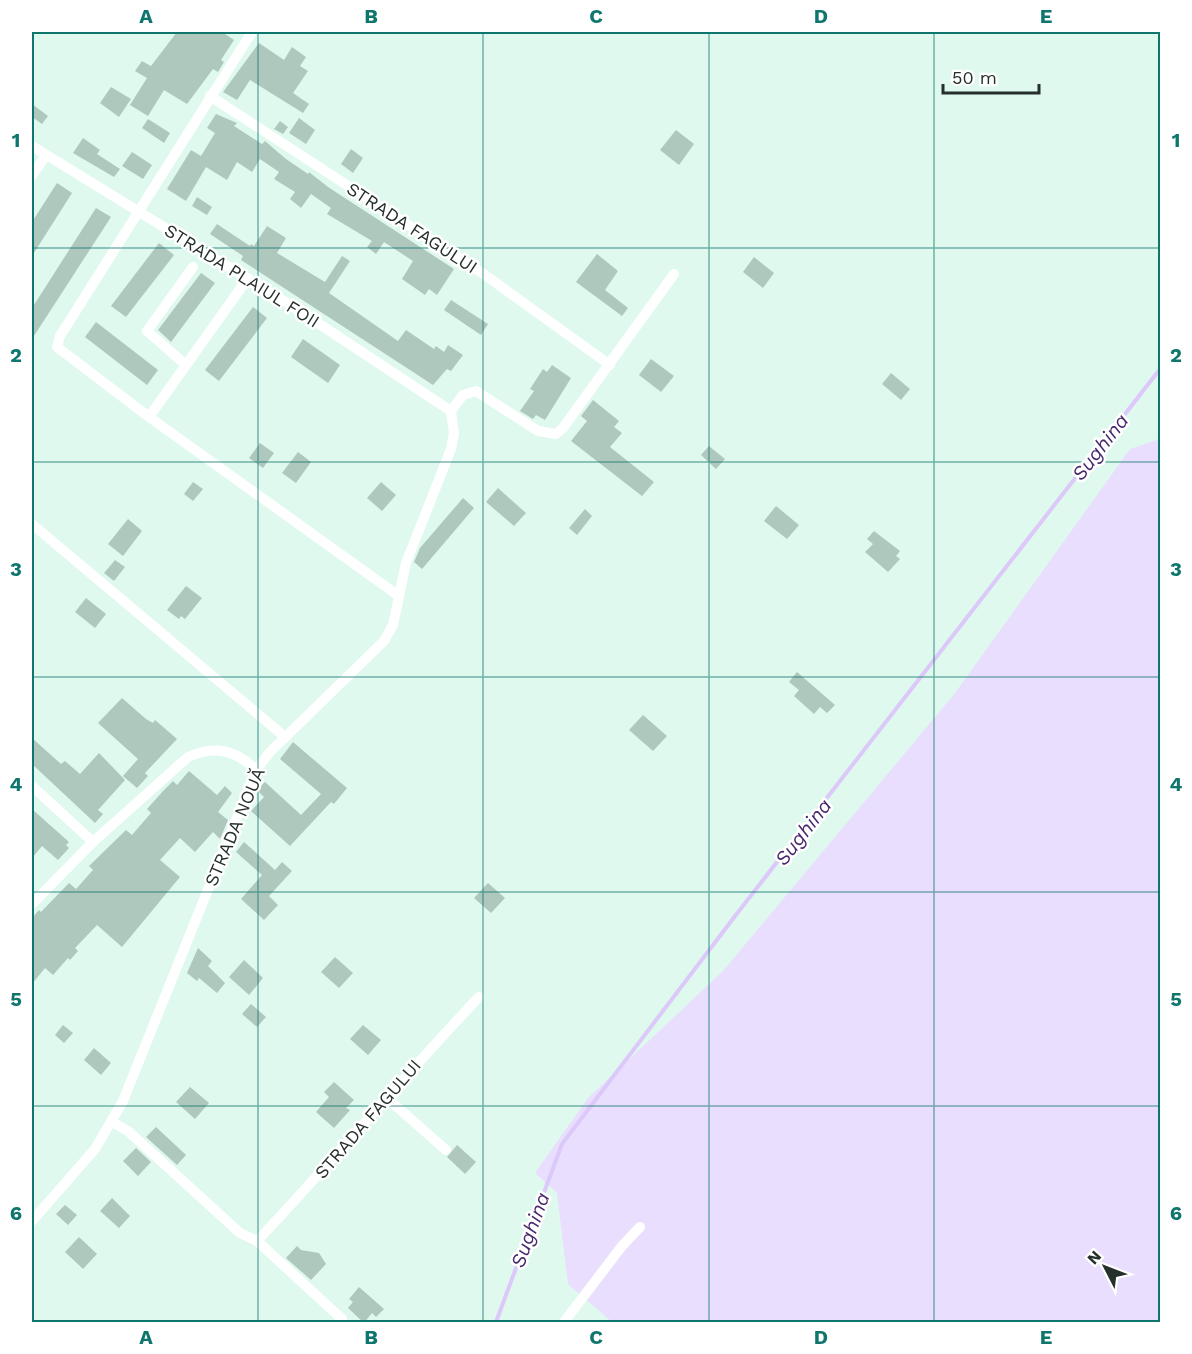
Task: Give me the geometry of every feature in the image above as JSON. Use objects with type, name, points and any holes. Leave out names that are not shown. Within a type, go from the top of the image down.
[{"type":"street","points":[[252,32],[210,96],[140,213],[60,336],[57,347],[149,417],[399,596]]},
{"type":"street","name":"STRADA FAGULUI","points":[[210,96],[485,275],[610,365]]},
{"type":"street","name":"STRADA PLAIUL FOII","points":[[32,146],[248,279],[451,411]]},
{"type":"street","points":[[32,176],[46,155]]},
{"type":"street","points":[[186,365],[147,331],[193,267]]},
{"type":"street","points":[[451,411],[463,395],[476,391],[538,431],[556,434],[563,428],[610,365],[674,274]]},
{"type":"street","points":[[149,417],[248,279]]},
{"type":"street","name":"STRADA NOUĂ","points":[[32,1221],[77,1172],[112,1122],[132,1081],[256,770],[285,737],[384,641],[393,625],[406,563],[451,449],[453,433],[451,411]]},
{"type":"street","points":[[32,524],[285,737]]},
{"type":"street","points":[[32,903],[93,842],[177,766],[200,752],[227,750],[244,758],[256,770]]},
{"type":"street","points":[[32,786],[93,842]]},
{"type":"street","name":"STRADA FAGULUI","points":[[257,1241],[479,997]]},
{"type":"street","points":[[388,1099],[446,1150]]},
{"type":"street","points":[[112,1122],[128,1131],[240,1233],[257,1241],[342,1319]]},
{"type":"street","points":[[564,1323],[622,1246],[640,1227]]},
{"type":"shaded area","points":[[1160,439],[1160,1322],[612,1322],[568,1284],[557,1193],[535,1173],[588,1098],[723,971],[955,693],[1130,449]]},
{"type":"building","points":[[177,32],[222,32],[234,40],[221,60],[224,62],[218,72],[213,69],[187,104],[164,90],[148,116],[130,105],[147,78],[135,71],[142,61],[151,66]]},
{"type":"building","points":[[259,43],[284,60],[292,47],[306,57],[300,66],[308,71],[293,93],[309,104],[303,113],[250,80],[237,100],[223,92]]},
{"type":"building","points":[[111,87],[131,99],[119,117],[100,103]]},
{"type":"building","points":[[32,104],[48,116],[42,124],[32,117]]},
{"type":"building","points":[[216,114],[237,123],[234,126],[262,144],[265,141],[308,174],[309,172],[328,187],[454,269],[437,295],[429,289],[425,295],[402,279],[413,261],[384,242],[376,254],[367,247],[372,241],[327,214],[331,208],[311,194],[301,208],[290,199],[295,192],[274,179],[279,172],[260,159],[252,172],[237,162],[227,180],[206,167],[186,201],[167,189],[191,150],[201,156],[215,133],[207,128]]},
{"type":"building","points":[[299,118],[315,130],[306,144],[289,133]]},
{"type":"building","points":[[148,119],[170,133],[164,143],[142,128]]},
{"type":"building","points":[[280,121],[288,127],[283,134],[274,129]]},
{"type":"building","points":[[676,130],[694,144],[679,165],[660,150]]},
{"type":"building","points":[[83,138],[100,150],[97,154],[120,169],[114,177],[73,153]]},
{"type":"building","points":[[351,149],[363,158],[353,173],[341,164]]},
{"type":"building","points":[[132,152],[152,165],[143,179],[122,166]]},
{"type":"building","points":[[57,183],[72,193],[32,256],[32,222]]},
{"type":"building","points":[[197,197],[212,207],[207,215],[192,206]]},
{"type":"building","points":[[96,208],[111,217],[32,339],[32,308]]},
{"type":"building","points":[[217,224],[250,246],[251,244],[254,246],[267,226],[286,238],[277,253],[325,282],[342,256],[350,261],[329,293],[398,341],[406,330],[434,349],[436,346],[444,352],[448,345],[463,355],[451,371],[447,369],[433,385],[241,260],[243,256],[210,234]]},
{"type":"building","points":[[159,243],[174,255],[126,317],[111,306]]},
{"type":"building","points":[[597,254],[618,271],[605,290],[628,308],[622,316],[576,282]]},
{"type":"building","points":[[754,257],[774,273],[763,288],[743,272]]},
{"type":"building","points":[[201,273],[215,283],[171,342],[158,330]]},
{"type":"building","points":[[451,300],[488,324],[481,335],[444,310]]},
{"type":"building","points":[[253,307],[267,318],[219,381],[205,370]]},
{"type":"building","points":[[96,322],[158,370],[147,385],[85,337]]},
{"type":"building","points":[[303,339],[340,365],[328,383],[291,357]]},
{"type":"building","points":[[651,359],[674,376],[661,392],[639,375]]},
{"type":"building","points":[[552,365],[571,378],[545,420],[536,415],[533,419],[520,411],[534,391],[530,389],[543,369],[547,372]]},
{"type":"building","points":[[891,373],[910,389],[901,400],[882,384]]},
{"type":"building","points":[[593,400],[619,421],[614,427],[622,433],[610,447],[654,482],[642,496],[571,441],[587,421],[581,416]]},
{"type":"building","points":[[260,443],[274,453],[263,468],[249,458]]},
{"type":"building","points":[[709,446],[725,459],[716,469],[701,455]]},
{"type":"building","points":[[298,452],[311,462],[296,483],[282,473]]},
{"type":"building","points":[[193,482],[203,489],[193,501],[184,494]]},
{"type":"building","points":[[381,482],[396,495],[382,511],[367,498]]},
{"type":"building","points":[[498,488],[526,513],[514,526],[486,502]]},
{"type":"building","points":[[463,498],[474,508],[422,569],[414,562],[420,548]]},
{"type":"building","points":[[776,506],[799,525],[787,539],[764,521]]},
{"type":"building","points":[[585,509],[592,516],[577,535],[569,528]]},
{"type":"building","points":[[128,519],[142,531],[123,556],[108,544]]},
{"type":"building","points":[[874,531],[900,551],[896,556],[900,559],[888,572],[865,552],[873,544],[867,539]]},
{"type":"building","points":[[115,560],[125,567],[114,581],[104,573]]},
{"type":"building","points":[[186,586],[202,598],[185,619],[181,616],[179,619],[167,610]]},
{"type":"building","points":[[86,598],[106,614],[95,628],[75,612]]},
{"type":"building","points":[[797,672],[835,705],[827,713],[820,707],[814,714],[794,696],[799,690],[789,682]]},
{"type":"building","points":[[122,698],[146,719],[153,723],[155,720],[177,739],[145,773],[148,776],[137,788],[123,776],[138,759],[98,723]]},
{"type":"building","points":[[643,715],[667,736],[653,751],[629,730]]},
{"type":"building","points":[[32,738],[61,764],[65,761],[80,774],[99,753],[125,780],[98,810],[103,814],[95,823],[32,764]]},
{"type":"building","points":[[293,742],[347,788],[334,804],[331,802],[290,846],[251,811],[264,797],[257,790],[265,782],[301,815],[321,794],[280,759]]},
{"type":"building","points":[[189,771],[217,795],[225,786],[232,793],[218,812],[228,820],[220,839],[213,832],[195,852],[180,838],[160,860],[180,877],[122,947],[97,925],[75,948],[78,951],[70,960],[68,958],[53,975],[45,968],[32,984],[32,918],[39,910],[41,912],[69,883],[76,889],[93,870],[89,866],[126,830],[132,835],[151,813],[147,809],[173,781],[177,785]]},
{"type":"building","points":[[32,809],[69,842],[66,845],[69,848],[58,860],[42,846],[32,858]]},
{"type":"building","points":[[244,842],[275,870],[282,862],[292,871],[269,896],[278,905],[264,920],[241,899],[262,875],[236,852]]},
{"type":"building","points":[[488,883],[505,898],[491,913],[474,898]]},
{"type":"building","points":[[198,948],[212,961],[208,966],[225,983],[217,993],[199,978],[197,981],[187,973]]},
{"type":"building","points":[[335,957],[353,973],[339,988],[321,972]]},
{"type":"building","points":[[244,960],[263,978],[249,995],[229,977]]},
{"type":"building","points":[[251,1004],[266,1017],[257,1027],[242,1014]]},
{"type":"building","points":[[63,1025],[73,1033],[64,1043],[55,1035]]},
{"type":"building","points":[[363,1025],[381,1040],[368,1055],[350,1039]]},
{"type":"building","points":[[94,1048],[111,1063],[101,1075],[84,1060]]},
{"type":"building","points":[[334,1082],[354,1100],[346,1108],[350,1110],[334,1128],[316,1112],[329,1097],[324,1092]]},
{"type":"building","points":[[190,1087],[209,1103],[195,1119],[176,1102]]},
{"type":"building","points":[[156,1127],[186,1155],[177,1165],[146,1137]]},
{"type":"building","points":[[457,1145],[476,1162],[465,1174],[447,1157]]},
{"type":"building","points":[[136,1148],[151,1162],[138,1176],[123,1161]]},
{"type":"building","points":[[112,1198],[130,1216],[119,1228],[100,1211]]},
{"type":"building","points":[[65,1205],[77,1215],[68,1225],[56,1214]]},
{"type":"building","points":[[79,1237],[97,1254],[83,1269],[65,1252]]},
{"type":"building","points":[[297,1246],[301,1250],[319,1253],[326,1264],[311,1280],[286,1258]]},
{"type":"building","points":[[359,1287],[384,1309],[376,1317],[372,1313],[364,1323],[348,1308],[353,1302],[349,1299]]},
{"type":"waterway","name":"Sughina","points":[[496,1322],[562,1144],[732,920],[1160,369]]}]
